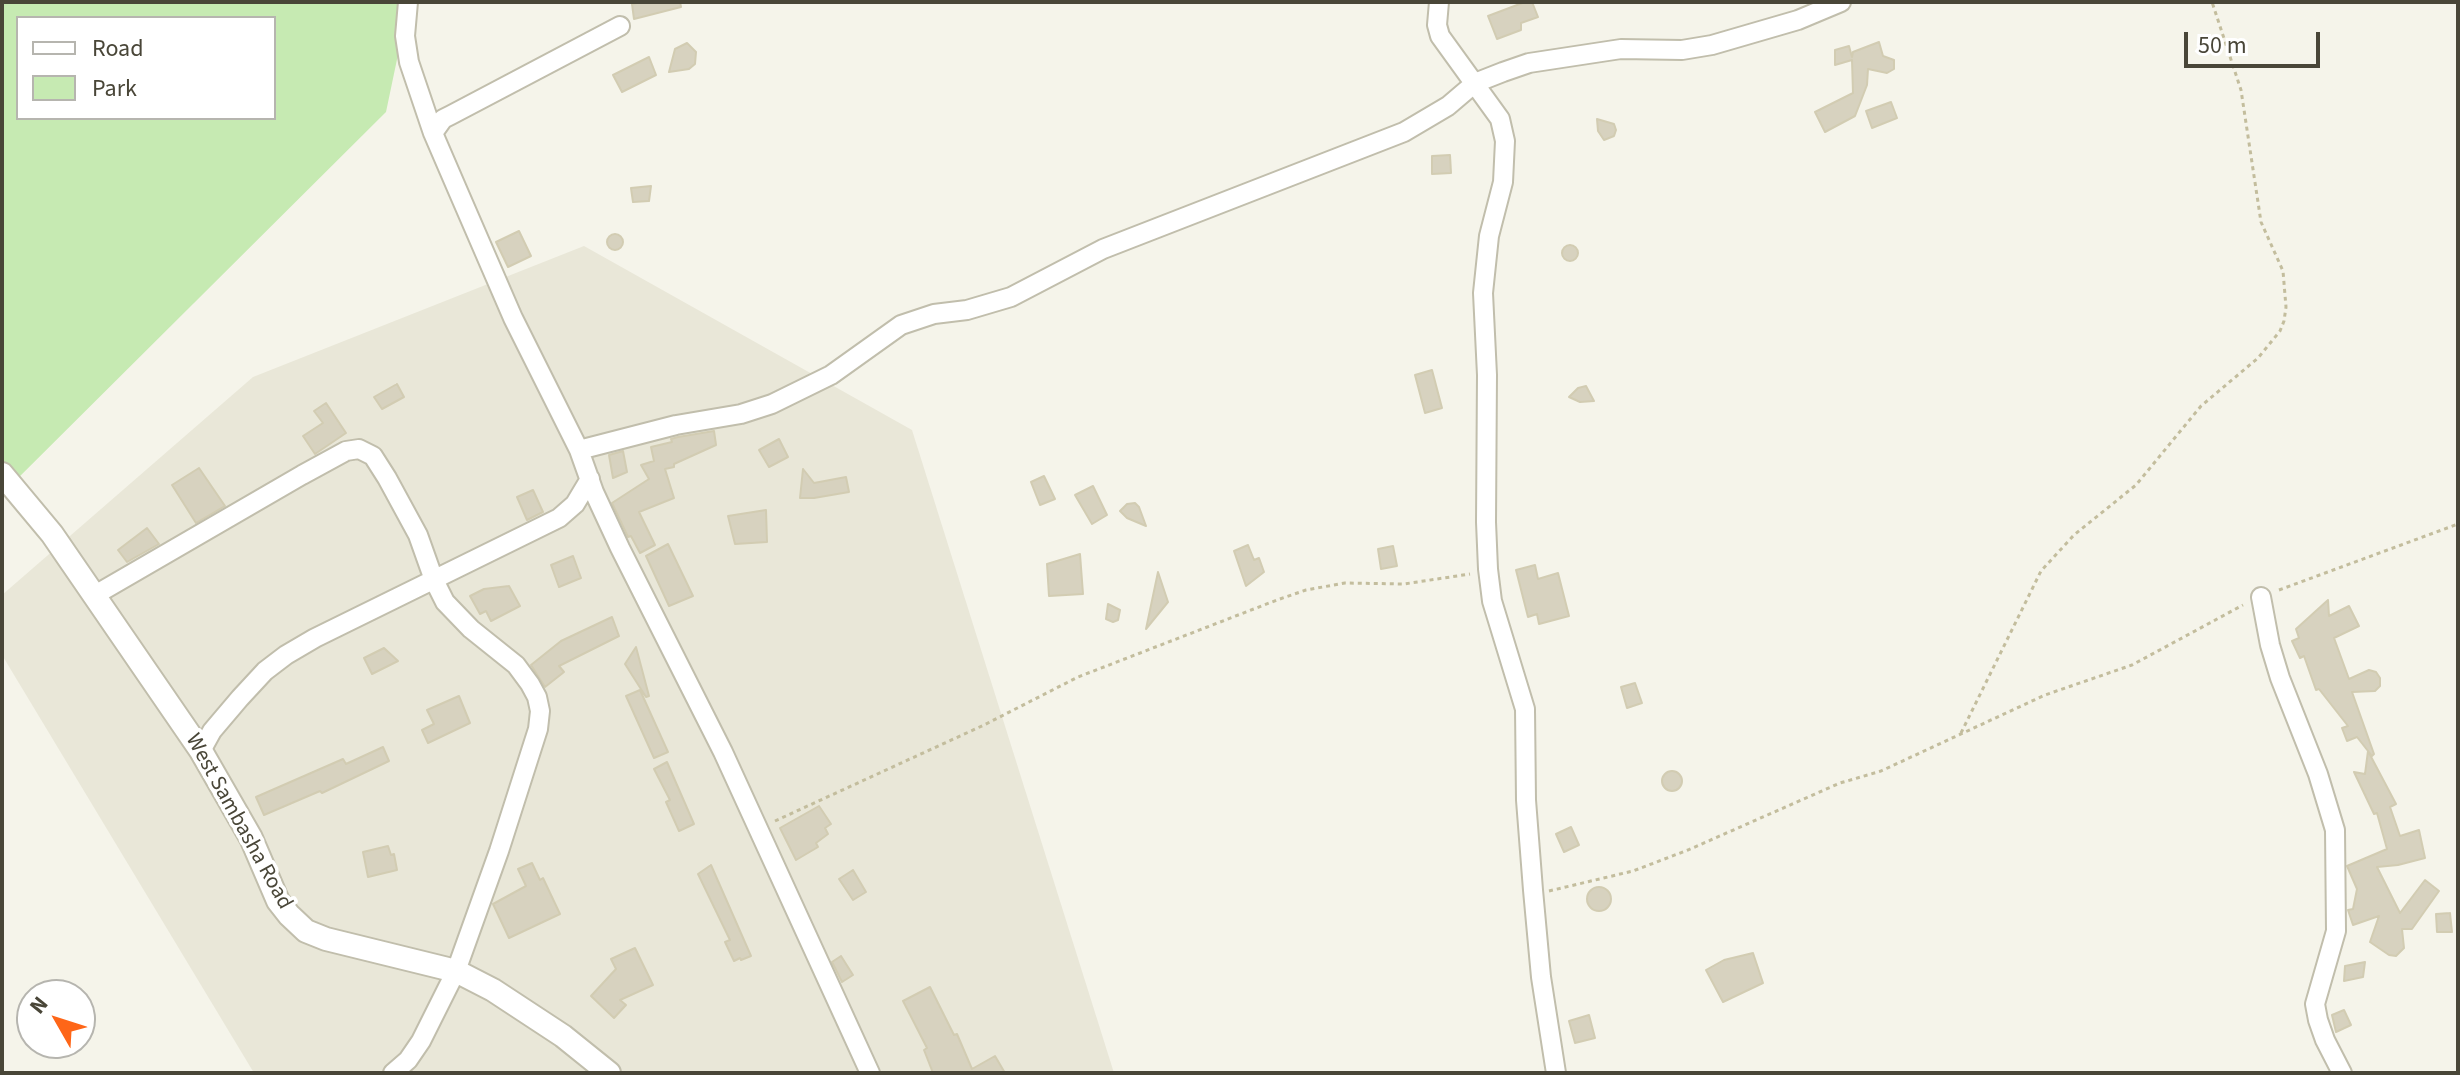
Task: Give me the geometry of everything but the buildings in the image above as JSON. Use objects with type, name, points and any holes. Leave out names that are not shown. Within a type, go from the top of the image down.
[{"type":"street","points":[[408,2],[405,36],[409,62],[433,133],[513,318],[579,450],[620,548],[723,752],[870,1073]]},
{"type":"street","points":[[1439,2],[1437,25],[1440,36],[1500,119],[1505,141],[1503,182],[1489,236],[1483,293],[1487,375],[1488,569],[1492,601],[1525,709],[1526,800],[1533,890],[1541,977],[1556,1073]]},
{"type":"street","points":[[579,450],[676,425],[741,414],[772,404],[831,375],[901,325],[934,314],[967,310],[1011,297],[1103,249],[1404,132],[1448,106],[1475,83],[1529,63],[1621,49],[1682,50],[1712,45],[1772,28],[1841,2]]},
{"type":"street","points":[[433,133],[443,119],[620,26]]},
{"type":"street","points":[[95,595],[302,475],[346,451],[359,449],[373,456],[387,478],[418,535],[445,602],[456,615],[516,665],[537,697],[540,711],[538,729],[525,776],[456,971],[421,1041],[408,1060],[393,1073]]},
{"type":"street","name":"West Sambasha Road","points":[[2,474],[52,534],[201,751],[251,838],[278,901],[306,931],[344,945],[456,971],[493,990],[563,1036],[609,1073]]},
{"type":"street","points":[[201,751],[212,731],[240,698],[265,671],[286,655],[559,518],[575,504],[590,479]]},
{"type":"street","points":[[2261,597],[2280,678],[2318,774],[2335,830],[2336,931],[2315,1004],[2325,1040],[2342,1073]]},
{"type":"path","points":[[1961,733],[2041,571],[2074,535],[2136,485],[2194,412],[2258,358],[2280,331],[2284,321],[2283,271],[2261,222],[2241,90],[2212,2]]},
{"type":"path","points":[[1533,890],[1553,891],[1633,871],[1688,850],[1840,783],[1881,771],[2045,695],[2132,665],[2206,623],[2261,597],[2458,524]]},
{"type":"path","points":[[757,830],[984,725],[1078,677],[1277,600],[1306,590],[1345,583],[1404,584],[1449,579],[1488,569]]},
{"type":"shaded area","points":[[584,246],[912,430],[1114,1073],[254,1073],[2,655],[2,595],[253,377]]},
{"type":"green space","points":[[2,2],[409,2],[386,112],[2,494]]}]
